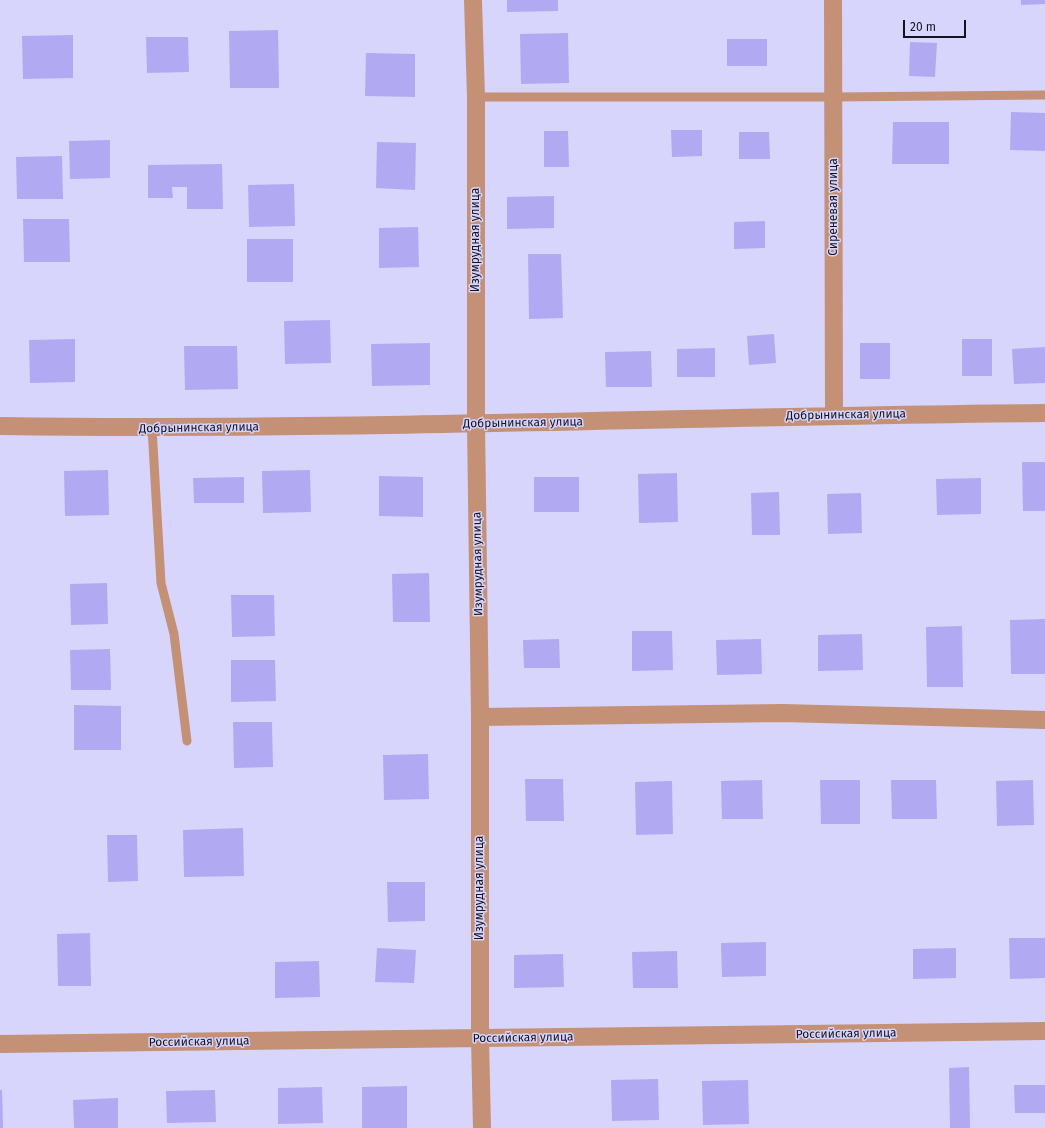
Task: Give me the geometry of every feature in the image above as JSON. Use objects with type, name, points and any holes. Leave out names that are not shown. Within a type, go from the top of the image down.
[{"type":"street","name":"Изумрудная улица","points":[[473,0],[476,97],[476,424],[480,717],[480,1038],[482,1128]]},
{"type":"street","name":"Сиреневая улица","points":[[834,0],[834,414]]},
{"type":"street","name":"Добрынинская улица","points":[[0,426],[152,428],[476,424],[834,414],[1045,413]]},
{"type":"street","points":[[480,717],[783,713],[1045,720]]},
{"type":"street","name":"Российская улица","points":[[0,1044],[1045,1031]]},
{"type":"lane","points":[[476,97],[834,97],[1045,95]]},
{"type":"lane","points":[[152,428],[161,583],[174,634],[187,741]]},
{"type":"building","points":[[507,0],[558,0],[558,11],[507,12]]},
{"type":"building","points":[[1021,0],[1045,0],[1045,4],[1021,5]]},
{"type":"building","points":[[278,30],[279,88],[230,88],[229,31]]},
{"type":"building","points":[[568,33],[569,83],[521,84],[520,34]]},
{"type":"building","points":[[73,35],[73,78],[23,79],[22,36]]},
{"type":"building","points":[[146,37],[188,37],[189,72],[147,73]]},
{"type":"building","points":[[727,39],[767,39],[767,66],[727,66]]},
{"type":"building","points":[[910,42],[937,43],[935,77],[909,76]]},
{"type":"building","points":[[366,53],[415,54],[415,97],[365,96]]},
{"type":"building","points":[[1011,112],[1045,113],[1045,151],[1010,150]]},
{"type":"building","points":[[893,122],[949,122],[949,164],[892,164]]},
{"type":"building","points":[[671,130],[702,130],[702,156],[672,157]]},
{"type":"building","points":[[544,131],[568,131],[569,167],[544,167]]},
{"type":"building","points":[[739,132],[769,132],[770,159],[739,159]]},
{"type":"building","points":[[110,140],[110,178],[70,179],[69,141]]},
{"type":"building","points":[[377,142],[416,143],[415,190],[376,188]]},
{"type":"building","points":[[62,156],[63,199],[17,199],[16,157]]},
{"type":"building","points":[[222,164],[223,209],[187,209],[187,187],[172,187],[173,198],[148,198],[148,165]]},
{"type":"building","points":[[294,184],[295,226],[249,227],[248,185]]},
{"type":"building","points":[[554,196],[554,228],[507,229],[507,197]]},
{"type":"building","points":[[23,219],[69,219],[70,262],[24,262]]},
{"type":"building","points":[[765,221],[765,248],[734,249],[734,222]]},
{"type":"building","points":[[418,227],[419,267],[379,268],[379,228]]},
{"type":"building","points":[[247,239],[293,239],[293,282],[247,282]]},
{"type":"building","points":[[528,254],[561,254],[563,318],[529,319]]},
{"type":"building","points":[[330,320],[331,363],[285,364],[284,321]]},
{"type":"building","points":[[774,334],[776,363],[749,365],[747,336]]},
{"type":"building","points":[[75,339],[75,382],[30,383],[29,340]]},
{"type":"building","points":[[962,339],[992,339],[992,376],[962,376]]},
{"type":"building","points":[[430,343],[430,385],[372,386],[371,344]]},
{"type":"building","points":[[860,343],[890,343],[890,379],[860,379]]},
{"type":"building","points":[[184,346],[237,346],[238,389],[185,390]]},
{"type":"building","points":[[1045,347],[1045,383],[1014,384],[1012,349]]},
{"type":"building","points":[[715,348],[715,377],[677,377],[677,349]]},
{"type":"building","points":[[651,351],[652,387],[606,387],[605,352]]},
{"type":"building","points":[[1022,462],[1045,462],[1045,511],[1023,511]]},
{"type":"building","points":[[108,470],[109,515],[65,516],[64,471]]},
{"type":"building","points":[[310,470],[311,512],[263,513],[262,471]]},
{"type":"building","points":[[677,473],[678,522],[639,523],[638,474]]},
{"type":"building","points":[[379,476],[423,477],[423,517],[379,516]]},
{"type":"building","points":[[244,477],[244,503],[194,503],[193,478]]},
{"type":"building","points":[[534,477],[579,477],[579,512],[534,512]]},
{"type":"building","points":[[981,478],[981,514],[937,515],[936,479]]},
{"type":"building","points":[[779,492],[780,535],[752,535],[751,493]]},
{"type":"building","points":[[861,493],[862,533],[828,534],[827,494]]},
{"type":"building","points":[[429,573],[430,622],[393,622],[392,574]]},
{"type":"building","points":[[107,583],[108,624],[71,625],[70,584]]},
{"type":"building","points":[[231,595],[274,595],[275,636],[232,637]]},
{"type":"building","points":[[1045,619],[1045,674],[1011,674],[1010,620]]},
{"type":"building","points":[[962,626],[963,687],[927,687],[926,627]]},
{"type":"building","points":[[632,631],[672,631],[673,670],[632,671]]},
{"type":"building","points":[[862,634],[863,670],[818,671],[818,635]]},
{"type":"building","points":[[559,639],[560,668],[524,668],[523,640]]},
{"type":"building","points":[[761,639],[762,674],[717,675],[716,640]]},
{"type":"building","points":[[110,649],[111,690],[71,690],[70,650]]},
{"type":"building","points":[[231,660],[275,660],[276,701],[231,702]]},
{"type":"building","points":[[74,705],[121,706],[121,750],[74,750]]},
{"type":"building","points":[[233,722],[272,722],[273,767],[234,768]]},
{"type":"building","points":[[428,754],[429,799],[384,800],[383,755]]},
{"type":"building","points":[[525,779],[563,779],[564,821],[526,821]]},
{"type":"building","points":[[762,780],[763,819],[722,819],[721,781]]},
{"type":"building","points":[[820,780],[860,780],[860,824],[821,824]]},
{"type":"building","points":[[891,780],[936,780],[937,819],[892,819]]},
{"type":"building","points":[[1033,780],[1034,825],[997,826],[996,781]]},
{"type":"building","points":[[672,781],[673,834],[636,835],[635,782]]},
{"type":"building","points":[[243,828],[244,876],[184,877],[183,830]]},
{"type":"building","points":[[107,835],[137,835],[138,881],[108,882]]},
{"type":"building","points":[[387,882],[425,882],[425,921],[388,922]]},
{"type":"building","points":[[90,933],[91,986],[58,986],[57,934]]},
{"type":"building","points":[[1009,938],[1045,938],[1045,978],[1010,979]]},
{"type":"building","points":[[766,942],[766,976],[722,977],[721,943]]},
{"type":"building","points":[[377,948],[416,950],[414,983],[375,982]]},
{"type":"building","points":[[956,948],[956,978],[913,979],[913,949]]},
{"type":"building","points":[[677,951],[678,988],[633,988],[632,952]]},
{"type":"building","points":[[563,954],[564,987],[514,988],[514,955]]},
{"type":"building","points":[[319,961],[320,997],[275,998],[275,962]]},
{"type":"building","points":[[969,1067],[970,1128],[950,1128],[949,1068]]},
{"type":"building","points":[[658,1079],[659,1120],[612,1121],[611,1080]]},
{"type":"building","points":[[748,1080],[749,1124],[703,1125],[702,1081]]},
{"type":"building","points":[[1014,1085],[1045,1085],[1045,1113],[1015,1113]]},
{"type":"building","points":[[407,1086],[407,1128],[362,1128],[362,1087]]},
{"type":"building","points":[[322,1087],[323,1123],[278,1124],[278,1088]]},
{"type":"building","points":[[0,1090],[2,1090],[3,1128],[0,1128]]},
{"type":"building","points":[[215,1090],[216,1122],[167,1123],[166,1091]]},
{"type":"building","points":[[118,1098],[118,1128],[74,1128],[73,1100]]}]
